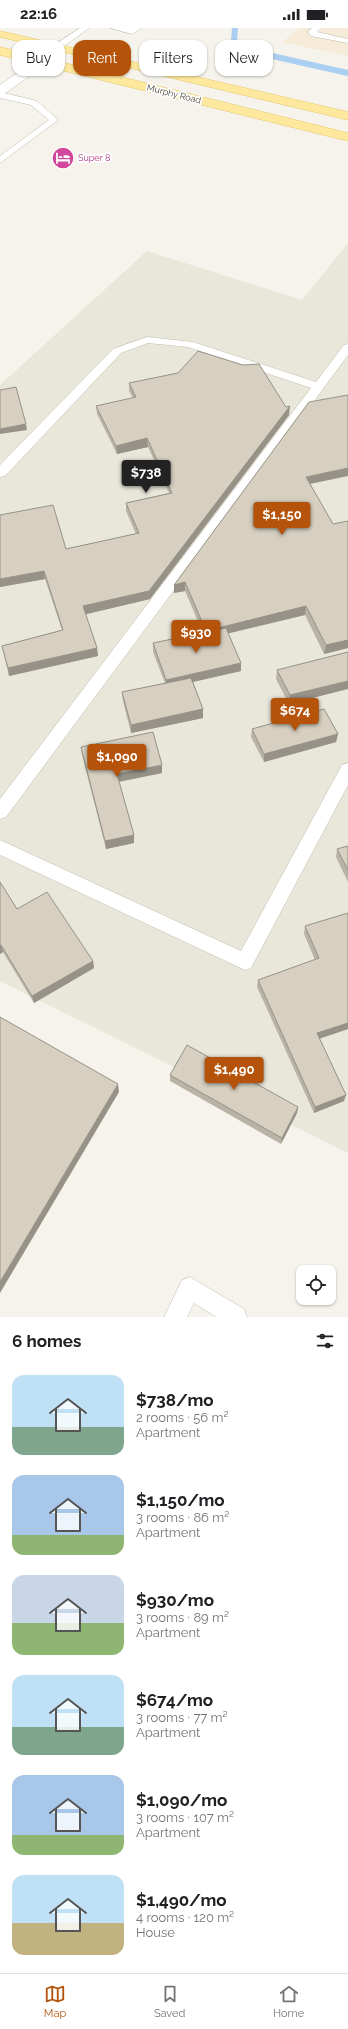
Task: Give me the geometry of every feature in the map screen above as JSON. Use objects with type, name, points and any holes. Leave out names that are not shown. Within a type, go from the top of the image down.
[{"type":"main road","name":"Murphy Road","points":[[0,34],[26,40]]},
{"type":"main road","name":"Murphy Road","points":[[65,49],[348,116]]},
{"type":"main road","name":"Murphy Road","points":[[0,51],[12,54]]},
{"type":"main road","name":"Murphy Road","points":[[65,67],[348,136]]},
{"type":"street","points":[[0,91],[21,76]]},
{"type":"lane","points":[[65,42],[85,28]]},
{"type":"lane","points":[[114,28],[132,32],[138,28]]},
{"type":"lane","points":[[317,28],[312,32],[314,34],[348,41]]},
{"type":"lane","points":[[0,94],[34,103],[54,120],[0,160]]},
{"type":"lane","points":[[0,473],[117,351],[147,340],[189,344],[319,387]]},
{"type":"lane","points":[[0,812],[348,347]]},
{"type":"lane","points":[[0,847],[245,962],[348,770]]},
{"type":"lane","points":[[175,1317],[190,1288],[236,1317]]},
{"type":"shaded area","points":[[300,28],[348,28],[348,56],[282,42]]},
{"type":"shaded area","points":[[348,243],[348,1153],[0,981],[0,385],[147,251],[302,300]]},
{"type":"building","points":[[198,351],[243,365],[259,364],[286,407],[290,406],[149,591],[83,606],[97,648],[8,668],[2,646],[63,630],[44,571],[0,579],[0,515],[53,505],[66,549],[139,533],[126,503],[172,493],[147,438],[116,446],[96,406],[136,397],[129,383],[178,373]]},
{"type":"building","points":[[16,387],[26,424],[0,429],[0,390]]},
{"type":"building","points":[[348,395],[348,468],[306,477],[333,524],[348,521],[348,640],[326,645],[306,606],[206,631],[185,582],[174,585],[309,402]]},
{"type":"building","points":[[226,628],[241,663],[166,680],[153,643]]},
{"type":"building","points":[[348,652],[348,681],[290,695],[277,670]]},
{"type":"building","points":[[191,678],[203,709],[131,725],[122,692]]},
{"type":"building","points":[[324,709],[338,734],[264,754],[252,729]]},
{"type":"building","points":[[153,732],[162,765],[117,774],[134,835],[105,841],[81,747]]},
{"type":"building","points":[[348,846],[348,870],[337,849]]},
{"type":"building","points":[[0,882],[17,909],[47,892],[93,961],[32,996],[0,945]]},
{"type":"building","points":[[348,913],[348,1023],[317,1033],[346,1095],[315,1107],[258,980],[319,958],[305,926]]},
{"type":"building","points":[[0,1017],[118,1084],[0,1282]]},
{"type":"building","points":[[187,1045],[298,1107],[282,1138],[170,1075]]},
{"type":"waterway","points":[[235,28],[234,41],[246,50],[348,73]]},
{"type":"place","name":"Super 8","points":[[63,158]]}]
